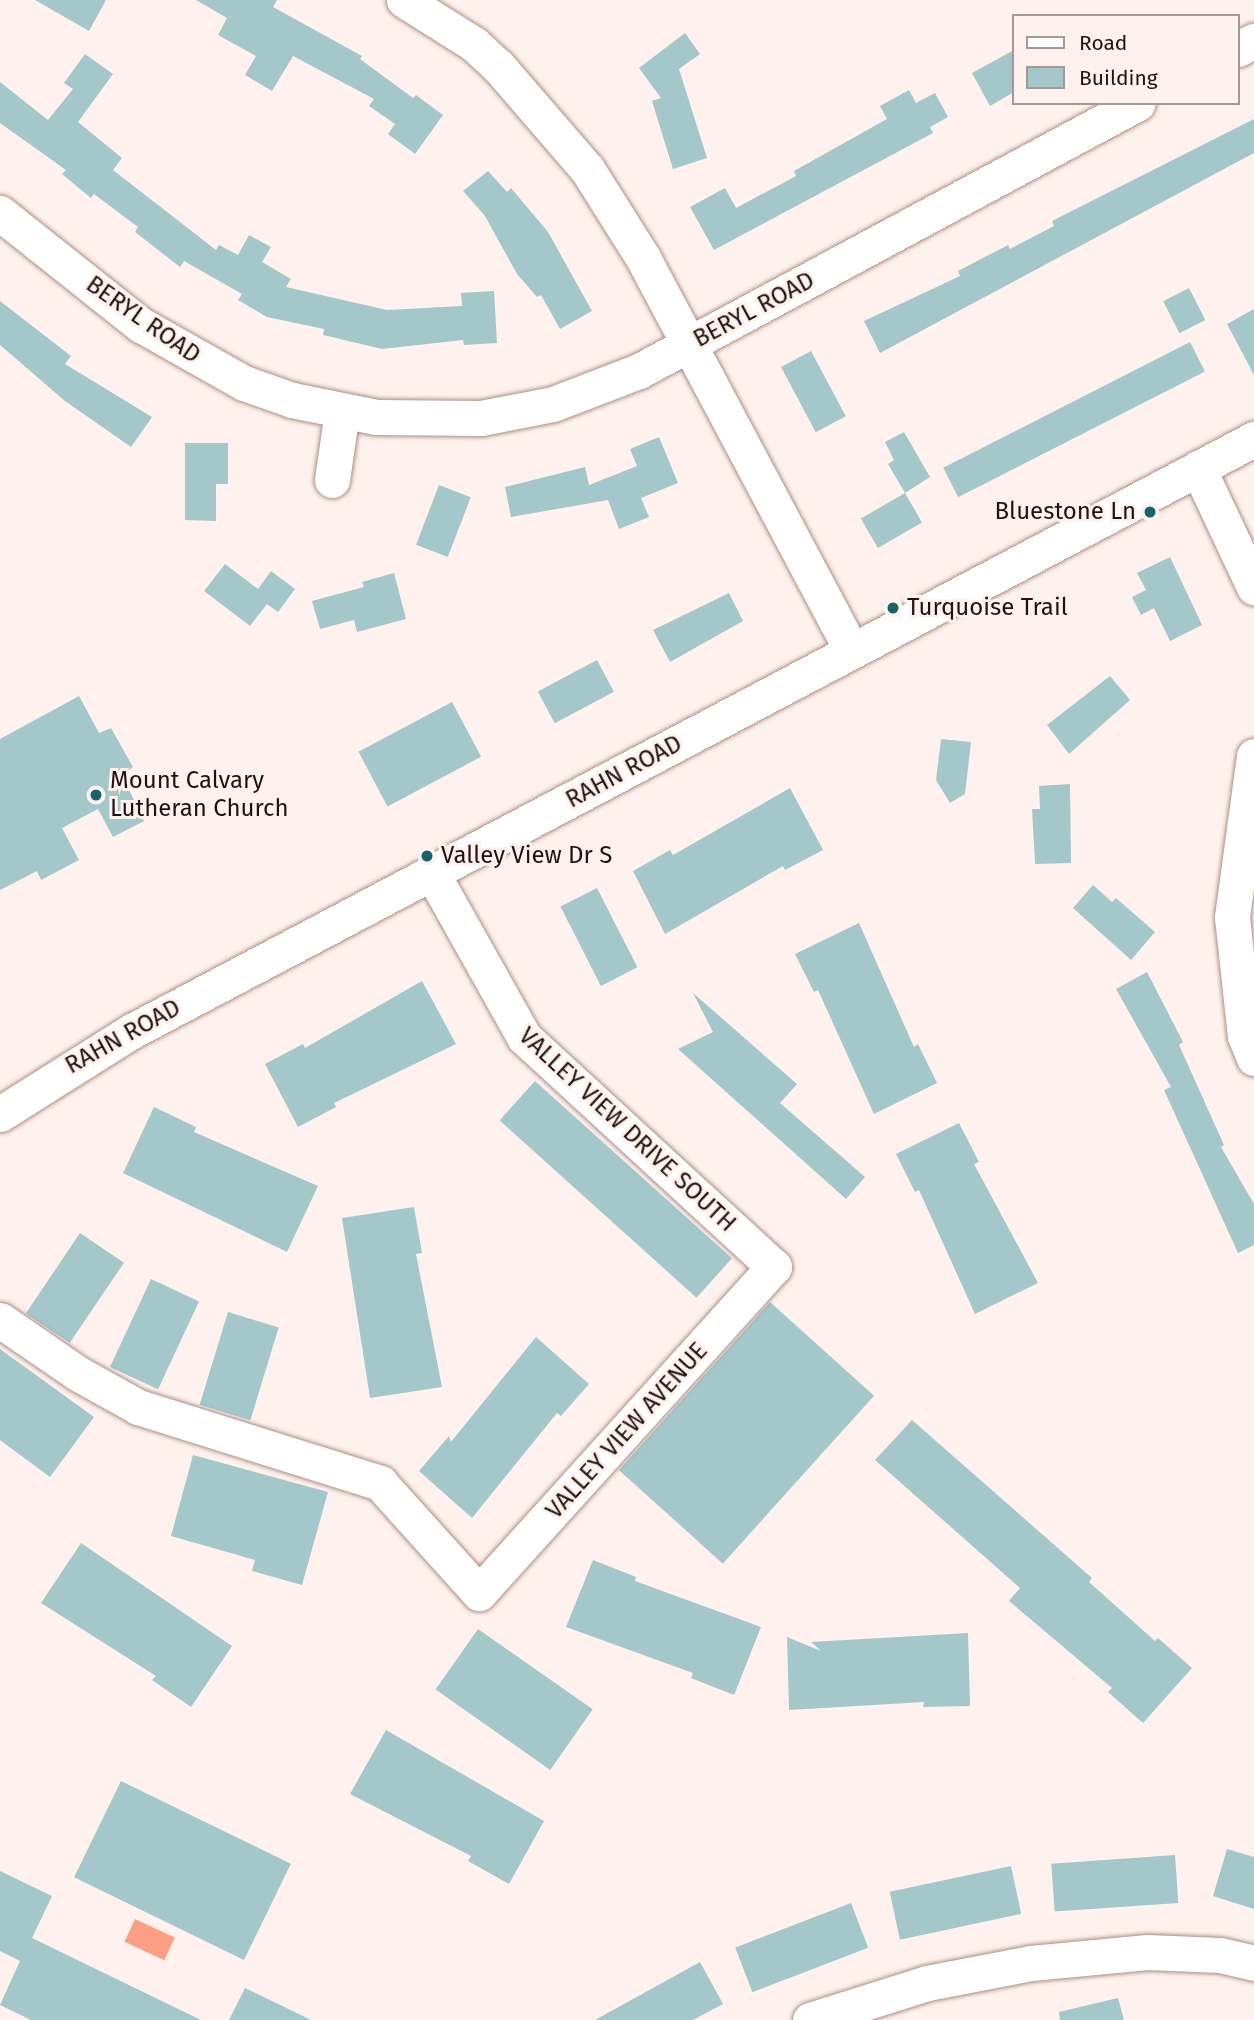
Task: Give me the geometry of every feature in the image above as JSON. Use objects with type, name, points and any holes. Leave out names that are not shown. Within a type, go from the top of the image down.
[{"type":"street","points":[[404,0],[474,44],[548,120],[605,195],[690,345],[852,651]]},
{"type":"street","name":"BERYL ROAD","points":[[0,213],[179,350],[256,388],[342,411],[427,420],[514,413],[584,394],[690,345],[1134,105]]},
{"type":"street","points":[[332,480],[342,411]]},
{"type":"street","name":"RAHN ROAD","points":[[0,1114],[107,1044],[1254,439]]},
{"type":"street","points":[[1198,468],[1254,587]]},
{"type":"street","points":[[1254,757],[1231,917],[1245,1036],[1254,1058]]},
{"type":"street","name":"VALLEY VIEW DRIVE SOUTH","points":[[432,873],[524,1037],[774,1267]]},
{"type":"street","name":"VALLEY VIEW AVENUE","points":[[0,1320],[77,1373],[138,1407],[370,1478],[390,1492],[479,1593],[774,1267]]},
{"type":"street","points":[[810,2020],[927,1983],[1031,1963],[1147,1952],[1220,1955],[1254,1963]]},
{"type":"shaded area","points":[[135,1919],[175,1938],[164,1960],[124,1942]]},
{"type":"building","points":[[35,0],[106,0],[89,31]]},
{"type":"building","points":[[196,0],[277,0],[273,7],[362,56],[360,59],[413,98],[416,95],[443,115],[415,154],[388,134],[395,124],[369,106],[374,99],[293,56],[272,91],[245,75],[256,56],[218,35],[227,18]]},
{"type":"building","points":[[685,33],[700,54],[679,69],[707,158],[673,169],[652,101],[661,98],[639,68]]},
{"type":"building","points":[[1012,51],[1012,93],[990,106],[972,73]]},
{"type":"building","points":[[85,54],[113,74],[78,122],[122,158],[113,170],[216,250],[219,245],[238,255],[249,235],[271,247],[262,262],[291,279],[286,287],[387,310],[462,306],[461,293],[494,291],[497,343],[464,345],[463,340],[382,349],[323,335],[324,329],[267,317],[238,300],[242,294],[184,261],[180,267],[135,232],[138,227],[94,194],[91,198],[62,174],[66,170],[0,123],[0,82],[48,120],[73,89],[64,83]]},
{"type":"building","points":[[909,90],[916,103],[935,93],[948,117],[930,127],[933,133],[714,250],[690,207],[725,188],[736,208],[796,176],[794,171],[887,119],[880,106]]},
{"type":"building","points":[[1254,119],[1254,153],[880,353],[864,321],[960,276],[958,271],[1008,245],[1010,249],[1054,226],[1052,221]]},
{"type":"building","points":[[488,171],[507,192],[511,188],[548,232],[592,311],[560,329],[541,295],[537,297],[517,274],[485,216],[463,191]]},
{"type":"building","points":[[1189,288],[1205,320],[1180,333],[1163,301]]},
{"type":"building","points":[[0,301],[71,356],[65,364],[152,417],[131,447],[65,401],[0,345]]},
{"type":"building","points":[[1254,309],[1254,375],[1227,324]]},
{"type":"building","points":[[1190,342],[1205,371],[958,497],[943,468]]},
{"type":"building","points":[[811,351],[846,416],[816,432],[781,367]]},
{"type":"building","points":[[904,432],[930,477],[905,493],[888,464],[894,460],[885,442]]},
{"type":"building","points":[[659,437],[678,483],[641,498],[649,517],[619,529],[608,500],[511,517],[505,487],[585,467],[589,485],[637,466],[630,449]]},
{"type":"building","points":[[185,443],[228,443],[228,484],[216,484],[216,521],[185,520]]},
{"type":"building","points":[[439,485],[471,497],[448,557],[416,545]]},
{"type":"building","points":[[905,493],[922,522],[878,548],[861,518]]},
{"type":"building","points":[[1170,557],[1202,625],[1170,641],[1154,608],[1141,615],[1132,597],[1146,590],[1137,573]]},
{"type":"building","points":[[225,564],[258,589],[271,571],[295,589],[278,612],[267,604],[250,626],[204,591]]},
{"type":"building","points":[[394,573],[406,619],[357,632],[354,620],[320,629],[312,601],[364,587],[362,582]]},
{"type":"building","points":[[729,593],[743,621],[670,662],[653,630]]},
{"type":"building","points":[[597,660],[614,692],[555,723],[538,691]]},
{"type":"building","points":[[1110,676],[1130,700],[1069,754],[1047,725]]},
{"type":"building","name":"Mount Calvary Lutheran Church","points":[[79,696],[99,733],[111,728],[133,767],[122,775],[144,821],[113,837],[98,809],[62,828],[79,860],[41,880],[37,871],[0,890],[0,739]]},
{"type":"building","points":[[452,702],[481,757],[388,807],[358,752]]},
{"type":"building","points":[[941,739],[971,742],[965,794],[950,803],[936,780]]},
{"type":"building","points":[[1070,784],[1071,863],[1035,864],[1032,809],[1040,809],[1039,786]]},
{"type":"building","points":[[790,788],[823,850],[785,870],[783,866],[665,934],[633,871],[670,850],[673,855]]},
{"type":"building","points":[[1093,885],[1112,902],[1116,898],[1155,932],[1131,960],[1073,908]]},
{"type":"building","points":[[597,888],[637,967],[601,986],[560,907]]},
{"type":"building","points":[[859,923],[914,1047],[918,1044],[937,1083],[874,1114],[818,990],[814,992],[795,954]]},
{"type":"building","points":[[1147,972],[1183,1042],[1179,1045],[1224,1145],[1221,1147],[1254,1204],[1254,1245],[1238,1253],[1164,1090],[1171,1087],[1116,989]]},
{"type":"building","points":[[422,981],[456,1044],[334,1103],[336,1107],[298,1127],[265,1064],[303,1044],[305,1048]]},
{"type":"building","points":[[693,993],[797,1084],[780,1103],[865,1177],[846,1199],[678,1049],[713,1032]]},
{"type":"building","points":[[535,1081],[732,1258],[696,1298],[500,1120]]},
{"type":"building","points":[[154,1107],[196,1127],[194,1132],[318,1186],[287,1252],[123,1173]]},
{"type":"building","points":[[959,1123],[979,1162],[974,1164],[1038,1283],[975,1314],[919,1190],[915,1192],[896,1154]]},
{"type":"building","points":[[414,1207],[422,1253],[416,1254],[442,1387],[370,1398],[342,1218]]},
{"type":"building","points":[[80,1233],[124,1263],[70,1343],[26,1313]]},
{"type":"building","points":[[151,1279],[199,1301],[158,1389],[110,1367]]},
{"type":"building","points":[[770,1302],[874,1396],[723,1564],[619,1470]]},
{"type":"building","points":[[228,1312],[279,1327],[250,1420],[200,1405]]},
{"type":"building","points":[[536,1337],[589,1384],[561,1416],[557,1413],[472,1518],[419,1471],[449,1436],[451,1442]]},
{"type":"building","points":[[0,1349],[94,1417],[50,1477],[0,1440]]},
{"type":"building","points":[[912,1420],[1092,1578],[1089,1582],[1155,1641],[1158,1638],[1192,1668],[1143,1723],[1108,1692],[1112,1688],[1009,1601],[1020,1588],[875,1460]]},
{"type":"building","points":[[193,1455],[328,1492],[302,1585],[252,1571],[255,1560],[171,1536]]},
{"type":"building","points":[[81,1543],[232,1646],[191,1707],[152,1680],[156,1676],[41,1603]]},
{"type":"building","points":[[593,1560],[636,1577],[635,1581],[761,1627],[734,1695],[691,1678],[693,1673],[566,1627]]},
{"type":"building","points":[[478,1629],[593,1709],[550,1770],[436,1690]]},
{"type":"building","points":[[968,1633],[970,1706],[923,1707],[924,1702],[789,1710],[787,1637],[821,1651],[811,1642]]},
{"type":"building","points":[[386,1730],[544,1821],[509,1884],[468,1861],[471,1856],[350,1794]]},
{"type":"building","points":[[121,1781],[291,1864],[244,1960],[74,1877]]},
{"type":"building","points":[[1227,1849],[1254,1857],[1254,1909],[1213,1896]]},
{"type":"building","points":[[1175,1855],[1178,1903],[1055,1912],[1051,1864]]},
{"type":"building","points":[[1011,1866],[1021,1914],[900,1940],[890,1892]]},
{"type":"building","points":[[0,1871],[52,1896],[32,1938],[201,2020],[31,2020],[0,2005],[20,1961],[0,1951]]},
{"type":"building","points":[[851,1903],[868,1948],[752,1992],[735,1947]]},
{"type":"building","points":[[700,1962],[723,2004],[693,2020],[595,2020]]},
{"type":"building","points":[[245,1988],[311,2020],[229,2020]]},
{"type":"building","points":[[1118,1998],[1124,2020],[1060,2020],[1059,2012]]},
{"type":"place","name":"Bluestone Ln","points":[[1150,512]]},
{"type":"place","name":"Turquoise Trail","points":[[893,608]]},
{"type":"place","name":"Mount Calvary Lutheran Church","points":[[96,795]]},
{"type":"place","name":"Valley View Dr S","points":[[427,856]]}]
